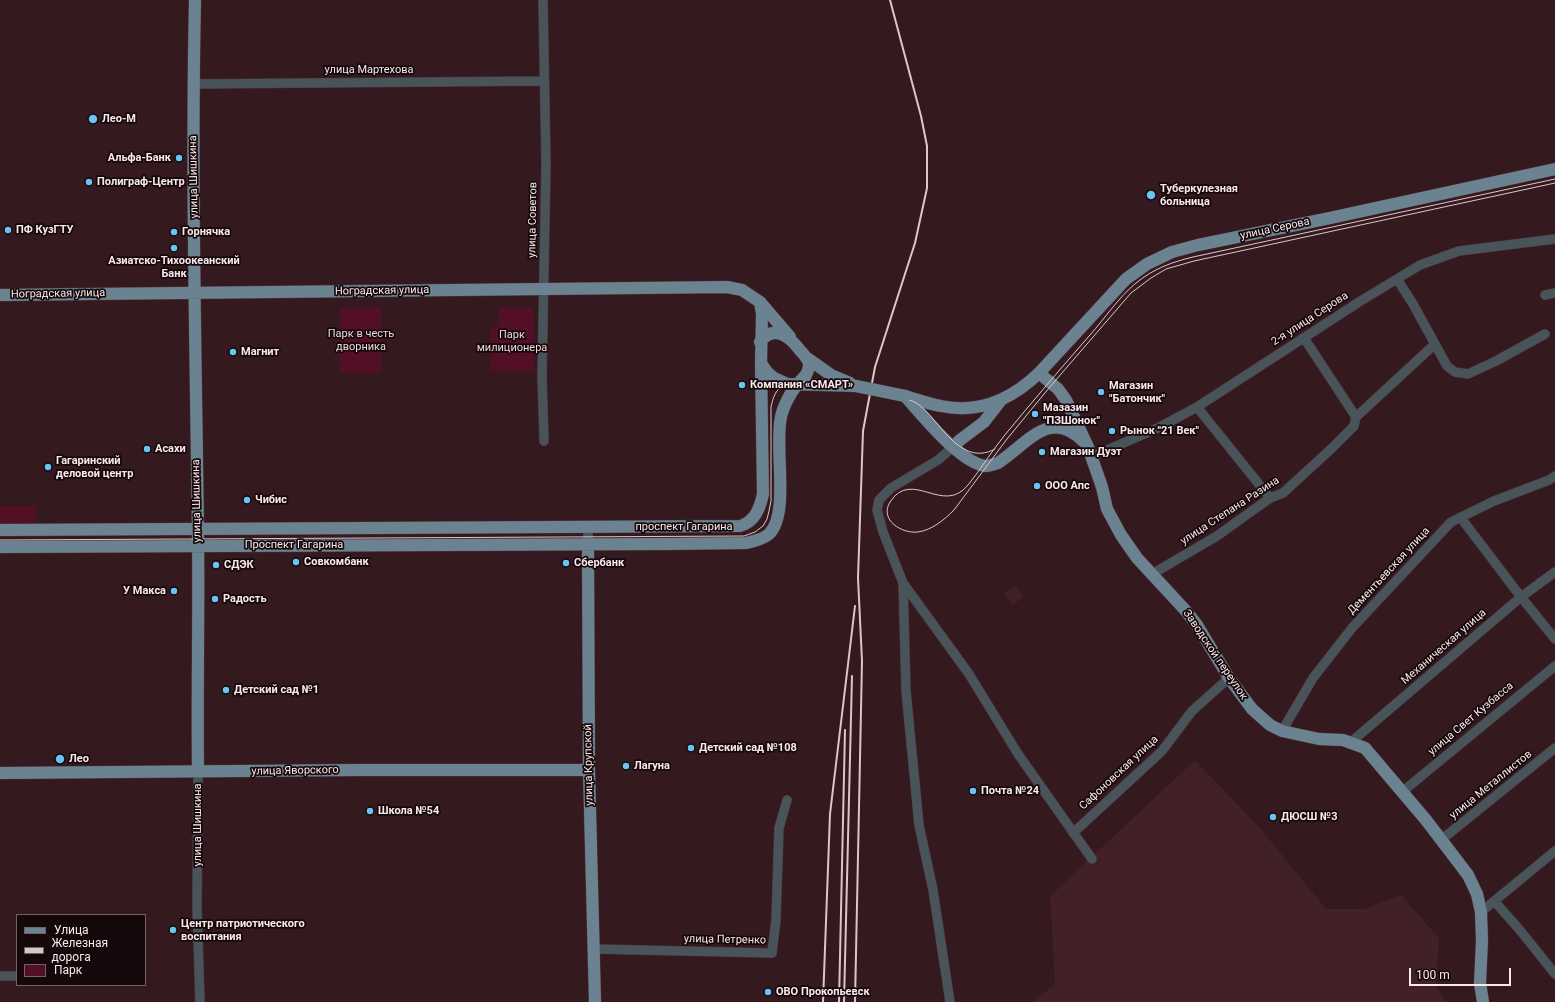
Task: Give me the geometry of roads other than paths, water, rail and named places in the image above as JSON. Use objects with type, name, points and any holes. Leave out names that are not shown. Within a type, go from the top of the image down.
[{"type":"main road","name":"улица Шишкина","points":[[195,0],[193,84],[195,396],[198,529],[198,771]]},
{"type":"main road","name":"улица Серова","points":[[856,386],[905,396],[938,406],[957,408],[982,407],[1019,391],[1040,373],[1126,279],[1147,264],[1165,255],[1198,245],[1555,169]]},
{"type":"main road","name":"Ноградская улица","points":[[0,295],[727,287],[742,290],[760,302],[791,338]]},
{"type":"main road","points":[[760,302],[762,314],[760,342],[761,364],[767,372],[783,383],[856,386]]},
{"type":"main road","points":[[760,342],[764,336],[774,333],[791,338],[807,358],[831,374],[856,386]]},
{"type":"main road","points":[[797,384],[808,374],[809,365],[807,358]]},
{"type":"main road","name":"проспект Гагарина","points":[[551,527],[740,526],[751,521],[759,509],[763,494],[761,364]]},
{"type":"main road","name":"Заводской переулок","points":[[1040,373],[1058,389],[1066,400],[1091,457],[1102,487],[1107,509],[1121,535],[1137,558],[1186,610],[1197,625],[1229,678],[1252,709],[1270,725],[1282,731],[1319,739],[1343,740],[1365,748],[1468,875],[1477,894],[1482,912],[1480,983],[1483,1002]]},
{"type":"main road","name":"проспект Гагарина","points":[[588,545],[746,543],[757,541],[768,534],[777,519],[780,499],[779,433],[781,418],[786,404],[797,384]]},
{"type":"main road","points":[[905,396],[953,447],[966,458],[986,466],[998,463],[1039,432],[1048,428],[1066,428],[1076,433],[1086,444]]},
{"type":"main road","points":[[953,447],[984,422],[1001,400]]},
{"type":"main road","name":"Проспект Гагарина","points":[[0,530],[551,527]]},
{"type":"main road","name":"Проспект Гагарина","points":[[0,547],[198,545],[588,545]]},
{"type":"main road","name":"улица Крупской","points":[[588,545],[589,770],[595,1002]]},
{"type":"main road","name":"улица Яворского","points":[[0,773],[589,770]]},
{"type":"street","name":"улица Советов","points":[[543,0],[546,164],[542,377],[544,441]]},
{"type":"street","name":"улица Мартехова","points":[[193,84],[545,81]]},
{"type":"street","name":"2-я улица Серова","points":[[1091,457],[1158,428],[1197,408],[1420,265],[1453,253],[1555,239]]},
{"type":"street","points":[[1397,279],[1451,370],[1455,372],[1464,374],[1496,361],[1545,334]]},
{"type":"street","points":[[1545,295],[1555,293]]},
{"type":"street","points":[[1304,338],[1356,416]]},
{"type":"street","name":"улица Степана Разина","points":[[1152,574],[1217,536],[1270,498],[1283,493],[1332,450],[1354,426],[1356,416],[1435,344]]},
{"type":"street","points":[[1197,408],[1270,498]]},
{"type":"street","points":[[953,447],[938,460],[891,488],[880,500],[877,510],[878,516],[894,564],[903,583],[970,674],[1018,754],[1092,859]]},
{"type":"street","name":"Дементьевская улица","points":[[1282,731],[1313,678],[1352,628],[1451,522],[1494,501],[1549,480],[1555,476]]},
{"type":"street","points":[[1461,518],[1555,639]]},
{"type":"street","name":"улица Крупской","points":[[588,527],[588,545]]},
{"type":"street","name":"Механическая улица","points":[[1351,742],[1521,597],[1555,572]]},
{"type":"street","points":[[903,583],[906,691],[919,825],[932,890],[950,1002]]},
{"type":"street","points":[[1552,668],[1555,678]]},
{"type":"street","name":"улица Свет Кузбасса","points":[[1402,792],[1552,668]]},
{"type":"street","name":"Сафоновская улица","points":[[1073,833],[1162,752],[1192,711],[1229,678]]},
{"type":"street","name":"улица Металлистов","points":[[1441,840],[1555,748]]},
{"type":"street","name":"улица Шишкина","points":[[198,771],[197,907],[200,1002]]},
{"type":"street","name":"улица Петренко","points":[[594,949],[772,953],[776,920],[779,828],[787,800]]},
{"type":"street","points":[[1482,912],[1555,851]]},
{"type":"street","points":[[1495,902],[1555,974]]},
{"type":"street","points":[[0,976],[16,976]]},
{"type":"tram line","points":[[1555,179],[1193,257],[1156,270],[1142,278],[1118,301],[1004,436],[968,485],[958,493],[948,496],[908,489],[899,493],[890,502],[887,509],[887,515],[899,528],[905,531],[918,532],[933,527],[950,514],[1007,439],[1131,293],[1166,269],[1194,261],[1555,183]]},
{"type":"tram line","points":[[0,540],[744,536],[755,532],[763,526],[767,519],[771,501],[771,407],[778,389],[784,385],[794,382],[830,383],[851,386],[908,399],[924,409],[959,446],[973,453],[988,452],[995,449]]},
{"type":"railway","points":[[855,1002],[862,661],[858,578],[863,431],[875,367],[915,243],[927,188],[927,146],[921,116],[890,0]]},
{"type":"railway","points":[[823,1002],[830,814],[855,606]]},
{"type":"railway","points":[[844,1002],[852,676]]},
{"type":"railway","points":[[839,1002],[845,730]]},
{"type":"place","name":"Лео-М","points":[[93,119]]},
{"type":"place","name":"Альфа-Банк","points":[[179,158]]},
{"type":"place","name":"Полиграф-Центр","points":[[89,182]]},
{"type":"place","name":"Туберкулезная больница","points":[[1151,195]]},
{"type":"place","name":"ПФ КузГТУ","points":[[8,230]]},
{"type":"place","name":"Горнячка","points":[[174,232]]},
{"type":"place","name":"Азиатско-Тихоокеанский Банк","points":[[174,248]]},
{"type":"place","name":"Магнит","points":[[233,352]]},
{"type":"place","name":"Компания «СМАРТ»","points":[[742,385]]},
{"type":"place","name":"Магазин \"Батончик\"","points":[[1101,392]]},
{"type":"place","name":"Мазазин \"ПЗШонок\"","points":[[1035,414]]},
{"type":"place","name":"Рынок \"21 Век\"","points":[[1112,431]]},
{"type":"place","name":"Асахи","points":[[147,449]]},
{"type":"place","name":"Магазин Дуэт","points":[[1042,452]]},
{"type":"place","name":"Гагаринский деловой центр","points":[[48,467]]},
{"type":"place","name":"ООО Апс","points":[[1037,486]]},
{"type":"place","name":"Чибис","points":[[247,500]]},
{"type":"place","name":"Совкомбанк","points":[[296,562]]},
{"type":"place","name":"Сбербанк","points":[[566,563]]},
{"type":"place","name":"СДЭК","points":[[216,565]]},
{"type":"place","name":"У Макса","points":[[174,591]]},
{"type":"place","name":"Радость","points":[[215,599]]},
{"type":"place","name":"Детский сад №1","points":[[226,690]]},
{"type":"place","name":"Детский сад №108","points":[[691,748]]},
{"type":"place","name":"Лео","points":[[60,759]]},
{"type":"place","name":"Лагуна","points":[[626,766]]},
{"type":"place","name":"Почта №24","points":[[973,791]]},
{"type":"place","name":"Школа №54","points":[[370,811]]},
{"type":"place","name":"ДЮСШ №3","points":[[1273,817]]},
{"type":"place","name":"Центр патриотического воспитания","points":[[173,930]]},
{"type":"place","name":"ОВО Прокопьевск","points":[[768,992]]},
{"type":"park label","name":"Парк в честь дворника","points":[[361,340]]},
{"type":"park label","name":"Парк милиционера","points":[[512,341]]}]
